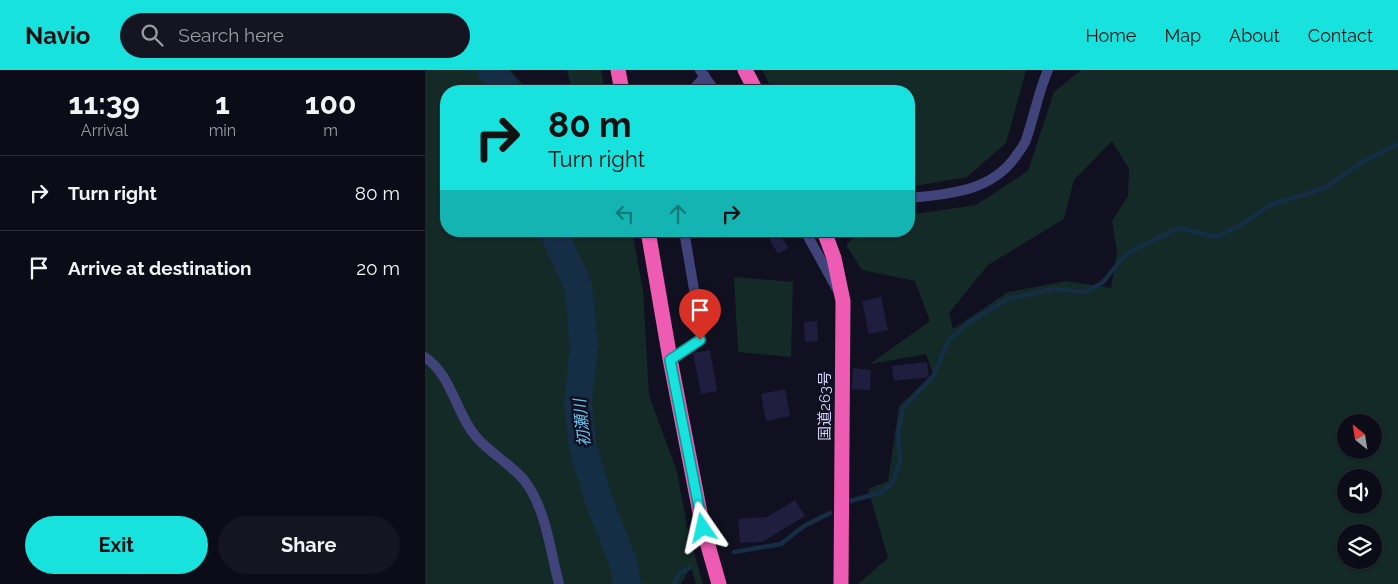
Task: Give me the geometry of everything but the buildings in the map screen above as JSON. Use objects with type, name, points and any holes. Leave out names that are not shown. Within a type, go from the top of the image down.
[{"type":"highway","points":[[618,70],[621,85]]},
{"type":"highway","points":[[745,70],[752,85]]},
{"type":"highway","points":[[649,237],[670,360],[703,528],[719,584]]},
{"type":"highway","name":"国道263号","points":[[826,237],[834,258],[843,301],[841,584]]},
{"type":"street","points":[[915,197],[951,193],[976,187],[997,177],[1010,166],[1025,143],[1048,70]]},
{"type":"street","points":[[696,85],[703,73],[711,85]]},
{"type":"street","points":[[670,360],[700,340],[701,330],[685,237]]},
{"type":"street","points":[[808,237],[843,301]]},
{"type":"street","points":[[425,357],[434,364],[445,379],[469,427],[476,436],[523,479],[532,492],[539,509],[559,584]]},
{"type":"green space","points":[[425,70],[510,70],[524,85],[440,85],[440,237],[633,237],[643,290],[649,395],[677,472],[688,532],[703,584],[696,584],[691,567],[681,584],[425,584]]},
{"type":"green space","points":[[567,70],[601,70],[604,85],[571,85]]},
{"type":"green space","points":[[762,70],[1026,70],[1006,143],[967,177],[915,186],[915,85],[770,85]]},
{"type":"green space","points":[[1081,70],[1398,70],[1398,584],[858,584],[888,558],[868,489],[888,481],[899,406],[933,374],[926,354],[870,364],[930,321],[915,281],[862,270],[846,245],[854,237],[915,237],[915,214],[976,205],[1028,171],[1054,92]],"holes":[[[1112,141],[1129,169],[1128,196],[1112,221],[1117,251],[1111,288],[1067,281],[1008,292],[953,329],[949,313],[988,265],[1064,219],[1074,180]]]},
{"type":"green space","points":[[734,277],[793,282],[791,357],[738,352]]},
{"type":"waterway","name":"初瀬川","points":[[491,70],[502,85]]},
{"type":"waterway","points":[[847,502],[882,492],[893,482],[900,461],[898,432],[903,408],[934,375],[948,341],[968,323],[1008,299],[1052,289],[1085,292],[1102,283],[1126,254],[1179,228],[1215,237],[1238,227],[1270,205],[1325,188],[1360,163],[1398,144]]},
{"type":"waterway","name":"初瀬川","points":[[555,237],[578,285],[584,345],[578,405],[583,448],[599,501],[624,565],[627,584]]},
{"type":"waterway","points":[[734,552],[781,544],[804,526],[830,513]]},
{"type":"waterway","points":[[674,584],[680,573],[691,567]]},
{"type":"route","points":[[700,340],[670,360],[703,528]]}]
